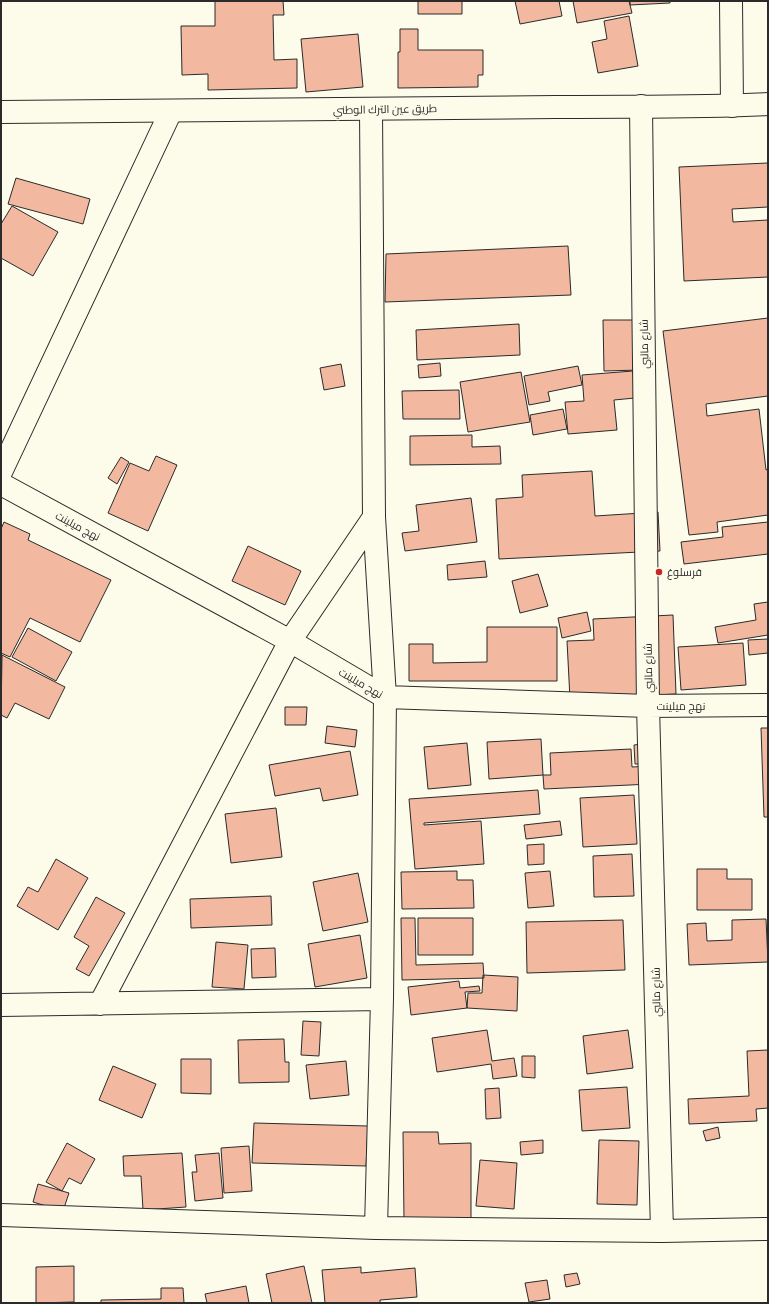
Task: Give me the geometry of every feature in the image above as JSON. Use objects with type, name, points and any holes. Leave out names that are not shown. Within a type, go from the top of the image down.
[{"type":"street","points":[[731,1],[732,106]]},
{"type":"street","name":"طريق عين الترك الوطني","points":[[1,112],[371,110],[732,106],[768,104]]},
{"type":"street","name":"شارع مالبي","points":[[641,106],[648,706],[662,1231]]},
{"type":"street","points":[[371,110],[374,517],[385,697],[382,1000],[376,1228]]},
{"type":"street","points":[[1,472],[171,111]]},
{"type":"street","name":"نهج ميلينت","points":[[1,484],[290,641],[385,697],[648,706],[768,705]]},
{"type":"street","points":[[100,1004],[290,641],[374,517]]},
{"type":"street","points":[[1,1005],[382,1000]]},
{"type":"street","points":[[1,1215],[376,1228],[662,1231],[768,1229]]},
{"type":"building","points":[[215,1],[283,1],[284,15],[273,15],[274,60],[297,59],[297,88],[208,90],[208,74],[182,75],[181,26],[215,26]]},
{"type":"building","points":[[418,1],[462,1],[462,14],[418,14]]},
{"type":"building","points":[[515,1],[559,1],[562,16],[520,24]]},
{"type":"building","points":[[573,1],[629,1],[632,13],[577,23]]},
{"type":"building","points":[[630,1],[670,1],[670,3],[630,5]]},
{"type":"building","points":[[629,16],[638,66],[598,73],[592,42],[607,39],[604,21]]},
{"type":"building","points":[[400,29],[418,29],[418,50],[483,50],[483,75],[478,75],[478,87],[398,88],[398,52],[400,52]]},
{"type":"building","points":[[358,34],[363,87],[306,92],[301,39]]},
{"type":"building","points":[[768,163],[768,207],[732,209],[733,222],[768,220],[768,277],[684,281],[679,167]]},
{"type":"building","points":[[16,178],[90,199],[83,224],[8,204]]},
{"type":"building","points":[[12,206],[58,232],[33,276],[1,258],[1,224]]},
{"type":"building","points":[[568,246],[571,295],[385,302],[386,254]]},
{"type":"building","points":[[768,318],[768,396],[706,404],[707,416],[759,409],[766,470],[768,469],[768,515],[717,522],[718,532],[689,535],[663,331]]},
{"type":"building","points":[[603,320],[639,320],[640,370],[604,371]]},
{"type":"building","points":[[519,324],[520,355],[417,360],[416,330]]},
{"type":"building","points":[[440,363],[441,376],[419,378],[418,365]]},
{"type":"building","points":[[341,364],[345,386],[324,390],[320,368]]},
{"type":"building","points":[[578,366],[582,385],[548,392],[550,401],[529,405],[524,376]]},
{"type":"building","points":[[633,371],[635,398],[614,400],[617,430],[568,434],[565,402],[584,401],[582,375]]},
{"type":"building","points":[[521,372],[530,422],[468,432],[460,382]]},
{"type":"building","points":[[459,390],[460,419],[403,419],[402,391]]},
{"type":"building","points":[[563,409],[567,429],[533,435],[530,415]]},
{"type":"building","points":[[472,435],[472,447],[500,446],[501,464],[410,465],[410,436]]},
{"type":"building","points":[[156,456],[177,465],[148,531],[108,513],[130,463],[149,471]]},
{"type":"building","points":[[121,457],[129,462],[117,484],[108,478]]},
{"type":"building","points":[[592,471],[595,516],[658,512],[660,551],[499,559],[496,499],[523,497],[522,475]]},
{"type":"building","points":[[471,498],[477,542],[405,551],[402,533],[419,531],[416,505]]},
{"type":"building","points":[[4,522],[30,534],[28,540],[111,580],[80,642],[30,618],[10,657],[1,653],[1,529]]},
{"type":"building","points":[[768,522],[768,554],[684,564],[681,542],[723,537],[722,527]]},
{"type":"building","points":[[248,546],[301,571],[285,605],[232,581]]},
{"type":"building","points":[[485,561],[487,577],[448,580],[447,565]]},
{"type":"building","points":[[538,574],[548,606],[520,613],[512,581]]},
{"type":"building","points":[[768,602],[768,635],[718,643],[715,627],[756,620],[754,604]]},
{"type":"building","points":[[587,612],[591,631],[562,638],[558,618]]},
{"type":"building","points":[[673,615],[676,694],[570,699],[567,641],[594,640],[593,619]]},
{"type":"building","points":[[487,627],[557,627],[557,681],[409,681],[409,644],[433,644],[433,663],[487,662]]},
{"type":"building","points":[[28,628],[72,652],[56,681],[12,657]]},
{"type":"building","points":[[768,639],[768,653],[749,655],[748,640]]},
{"type":"building","points":[[743,643],[746,685],[681,690],[678,647]]},
{"type":"building","points":[[2,655],[65,687],[49,719],[15,703],[7,718],[1,715]]},
{"type":"building","points":[[285,707],[307,707],[306,725],[285,725]]},
{"type":"building","points":[[327,726],[357,730],[355,747],[325,743]]},
{"type":"building","points":[[761,728],[768,728],[768,817],[764,817]]},
{"type":"building","points":[[541,739],[543,775],[489,779],[487,742]]},
{"type":"building","points":[[467,743],[471,785],[428,789],[424,747]]},
{"type":"building","points":[[642,744],[644,764],[635,764],[634,745]]},
{"type":"building","points":[[631,749],[632,767],[650,766],[651,784],[544,789],[543,775],[551,775],[550,753]]},
{"type":"building","points":[[350,751],[358,795],[323,801],[320,788],[275,796],[269,765]]},
{"type":"building","points":[[538,790],[540,814],[424,823],[424,825],[481,821],[484,864],[415,869],[409,799]]},
{"type":"building","points":[[634,795],[637,844],[583,847],[580,798]]},
{"type":"building","points":[[276,808],[282,857],[231,863],[225,814]]},
{"type":"building","points":[[560,821],[562,835],[526,839],[524,825]]},
{"type":"building","points":[[544,844],[544,864],[528,865],[527,845]]},
{"type":"building","points":[[632,854],[634,896],[594,897],[593,856]]},
{"type":"building","points":[[56,859],[88,878],[58,930],[17,906],[28,887],[38,892]]},
{"type":"building","points":[[697,869],[727,869],[727,879],[752,879],[752,910],[697,910]]},
{"type":"building","points":[[457,871],[457,880],[473,880],[474,908],[402,909],[401,872]]},
{"type":"building","points":[[550,871],[554,906],[528,908],[525,873]]},
{"type":"building","points":[[358,873],[368,922],[323,931],[313,882]]},
{"type":"building","points":[[271,896],[272,925],[191,928],[190,899]]},
{"type":"building","points":[[96,897],[125,913],[89,976],[76,969],[89,946],[74,937]]},
{"type":"building","points":[[401,918],[415,918],[416,965],[483,963],[484,978],[402,980]]},
{"type":"building","points":[[418,918],[473,918],[473,955],[418,955]]},
{"type":"building","points":[[766,919],[768,962],[689,965],[687,924],[706,923],[707,941],[732,940],[732,920]]},
{"type":"building","points":[[623,920],[625,970],[527,973],[526,922]]},
{"type":"building","points":[[360,935],[367,978],[315,987],[308,944]]},
{"type":"building","points":[[216,942],[248,945],[244,989],[212,987]]},
{"type":"building","points":[[275,948],[276,977],[252,978],[251,949]]},
{"type":"building","points":[[483,975],[518,977],[517,1011],[467,1008],[468,993],[482,993]]},
{"type":"building","points":[[459,981],[460,988],[479,986],[480,991],[465,992],[467,1008],[411,1015],[408,987]]},
{"type":"building","points":[[303,1021],[321,1022],[319,1056],[301,1055]]},
{"type":"building","points":[[487,1030],[492,1061],[514,1058],[517,1076],[493,1079],[491,1064],[437,1072],[432,1038]]},
{"type":"building","points":[[628,1030],[633,1068],[587,1074],[583,1036]]},
{"type":"building","points":[[284,1039],[285,1062],[289,1062],[289,1082],[239,1083],[238,1040]]},
{"type":"building","points":[[768,1050],[768,1108],[756,1109],[757,1121],[689,1124],[688,1099],[749,1096],[747,1051]]},
{"type":"building","points":[[522,1056],[535,1056],[535,1078],[522,1077]]},
{"type":"building","points":[[181,1059],[211,1059],[211,1094],[181,1093]]},
{"type":"building","points":[[346,1061],[349,1095],[310,1099],[306,1065]]},
{"type":"building","points":[[113,1066],[156,1084],[142,1118],[99,1100]]},
{"type":"building","points":[[627,1087],[630,1128],[582,1131],[579,1090]]},
{"type":"building","points":[[499,1088],[501,1118],[486,1119],[485,1089]]},
{"type":"building","points":[[254,1123],[368,1126],[366,1166],[252,1163]]},
{"type":"building","points":[[718,1127],[720,1138],[706,1141],[703,1131]]},
{"type":"building","points":[[403,1132],[438,1132],[439,1144],[471,1143],[471,1221],[404,1222]]},
{"type":"building","points":[[543,1140],[543,1153],[521,1155],[520,1142]]},
{"type":"building","points":[[599,1140],[639,1141],[637,1205],[597,1204]]},
{"type":"building","points":[[67,1143],[95,1159],[81,1184],[69,1178],[62,1191],[46,1182]]},
{"type":"building","points":[[249,1146],[252,1191],[224,1193],[221,1148]]},
{"type":"building","points":[[182,1153],[186,1207],[143,1210],[141,1176],[124,1176],[123,1156]]},
{"type":"building","points":[[219,1153],[223,1198],[195,1201],[192,1172],[197,1172],[195,1155]]},
{"type":"building","points":[[480,1160],[517,1163],[514,1209],[476,1206]]},
{"type":"building","points":[[38,1184],[69,1193],[63,1211],[33,1202]]},
{"type":"building","points":[[74,1266],[74,1302],[36,1303],[36,1267]]},
{"type":"building","points":[[304,1266],[312,1303],[272,1303],[266,1274]]},
{"type":"building","points":[[361,1267],[361,1273],[415,1268],[417,1297],[380,1300],[380,1303],[325,1303],[322,1270]]},
{"type":"building","points":[[577,1273],[580,1284],[566,1287],[564,1275]]},
{"type":"building","points":[[547,1280],[550,1299],[529,1302],[525,1283]]},
{"type":"building","points":[[246,1286],[249,1303],[207,1303],[205,1294]]},
{"type":"building","points":[[161,1288],[183,1288],[184,1303],[101,1303],[101,1300],[161,1299]]},
{"type":"place","name":"فرسلوغ","points":[[659,572]]}]
